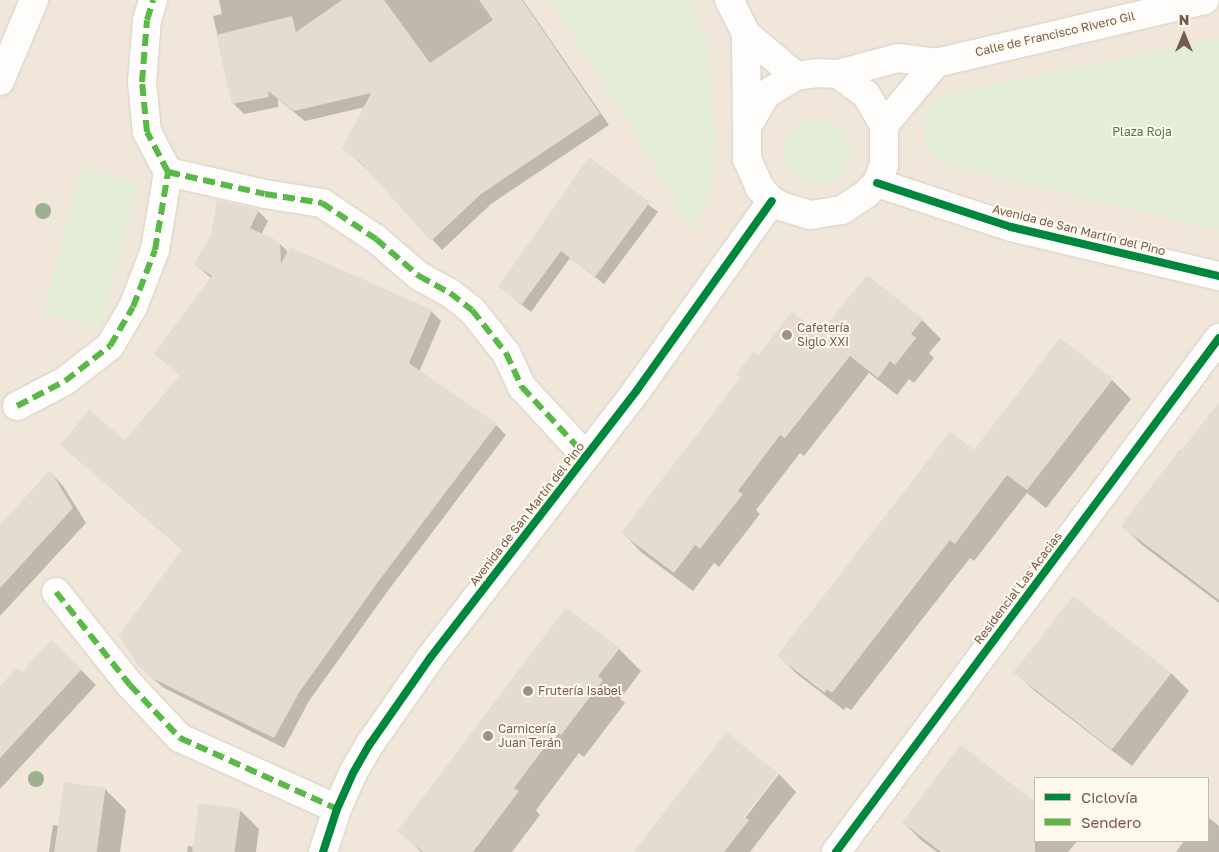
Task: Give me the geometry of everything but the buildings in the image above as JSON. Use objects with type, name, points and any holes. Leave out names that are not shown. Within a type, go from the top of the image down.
[{"type":"street","points":[[0,81],[34,0]]},
{"type":"street","points":[[17,406],[65,381],[110,346],[132,308],[155,250],[168,172],[148,132],[142,82],[148,20],[154,0]]},
{"type":"street","points":[[729,0],[746,34],[796,76]]},
{"type":"street","name":"Calle de Francisco Rivero Gil","points":[[838,74],[898,58],[936,63],[1204,0]]},
{"type":"street","points":[[746,34],[747,160],[760,188],[772,201],[810,215],[842,210],[866,194],[877,183],[884,165],[884,125],[866,94],[838,74],[796,76],[766,94],[747,127]]},
{"type":"street","points":[[884,125],[936,63]]},
{"type":"street","points":[[168,172],[265,194],[322,203],[368,234],[419,276],[450,293],[472,310],[506,353],[522,387],[586,456]]},
{"type":"street","name":"Avenida de San Martín del Pino","points":[[877,183],[1011,227],[1219,276]]},
{"type":"street","name":"Avenida de San Martín del Pino","points":[[323,852],[337,809],[353,773],[370,744],[430,658],[637,390],[772,201]]},
{"type":"street","name":"Residencial Las Acacias","points":[[836,852],[1219,338]]},
{"type":"street","points":[[56,592],[130,685],[180,738],[337,809]]},
{"type":"shaded area","points":[[0,0],[1219,0],[1219,852],[0,852]]},
{"type":"green space","points":[[551,0],[690,0],[708,46],[715,136],[714,166],[707,203],[692,232],[631,126]]},
{"type":"green space","name":"Plaza Roja","points":[[1219,38],[1219,230],[954,167],[941,163],[932,155],[926,144],[924,127],[927,114],[940,98],[952,93]]},
{"type":"green space","points":[[818,119],[831,122],[841,129],[848,139],[851,152],[848,165],[841,175],[831,182],[818,185],[805,182],[795,175],[788,165],[785,152],[788,139],[795,129],[805,122]]},
{"type":"green space","points":[[82,168],[139,183],[100,328],[43,313]]},
{"type":"marked path","points":[[17,406],[65,381],[110,346],[133,307],[155,250],[168,172],[147,132],[142,82],[147,20],[153,0]]},
{"type":"marked path","points":[[168,172],[265,194],[322,203],[376,239],[419,276],[450,293],[472,310],[506,353],[522,387],[586,456]]},
{"type":"marked path","points":[[56,592],[130,685],[180,738],[337,809]]},
{"type":"cycle path","points":[[877,183],[1011,227],[1219,276]]},
{"type":"cycle path","points":[[323,852],[337,809],[353,773],[370,744],[430,658],[637,390],[772,201]]},
{"type":"cycle path","points":[[836,852],[1219,338]]},
{"type":"place","name":"Cafetería Siglo XXI","points":[[787,335]]},
{"type":"place","name":"Frutería Isabel","points":[[528,691]]},
{"type":"place","name":"Carnicería Juan Terán","points":[[488,736]]}]
